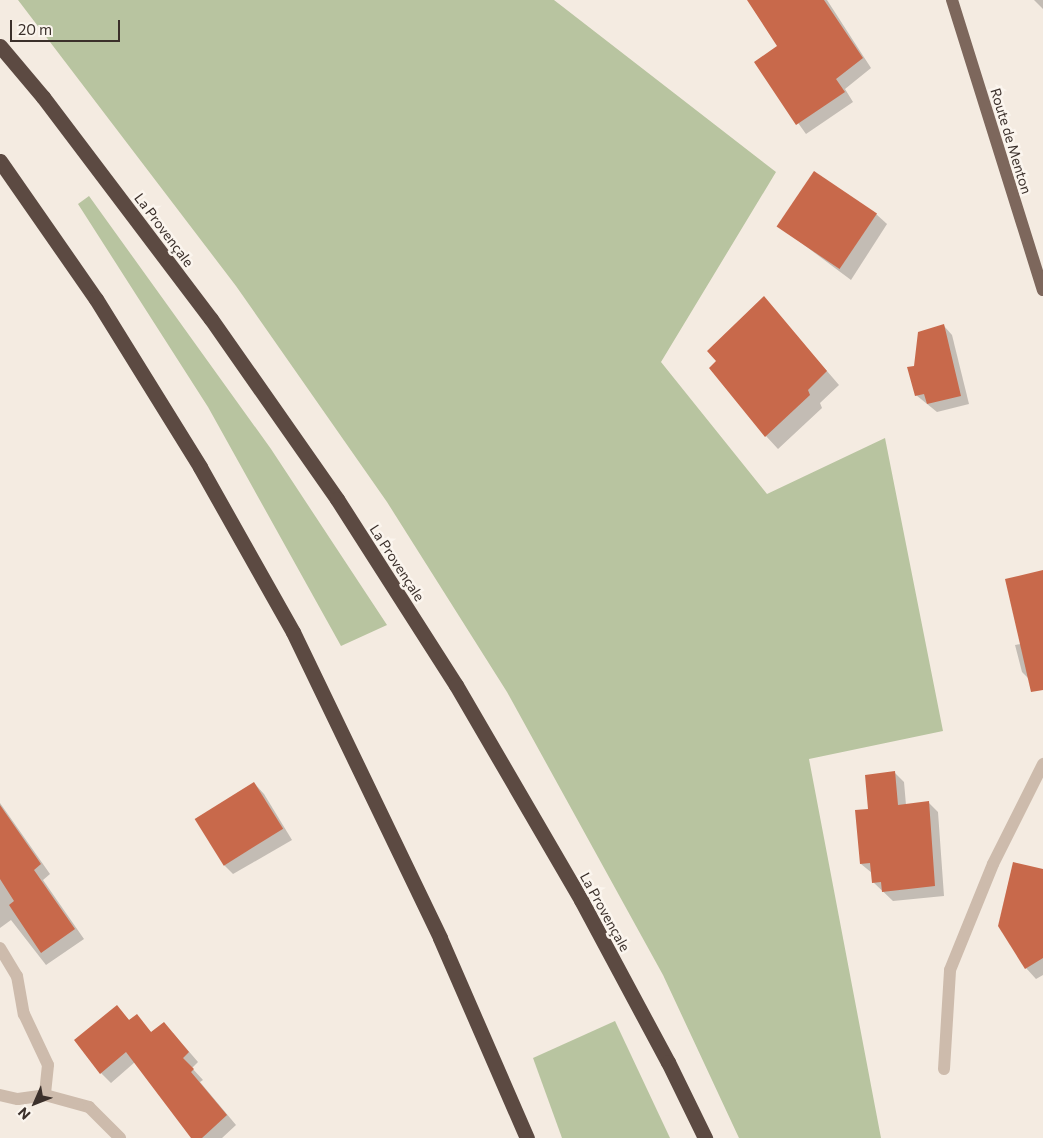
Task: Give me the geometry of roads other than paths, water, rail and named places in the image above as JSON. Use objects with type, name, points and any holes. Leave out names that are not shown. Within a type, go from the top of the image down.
[{"type":"highway","name":"La Provençale","points":[[0,46],[49,105],[212,319],[342,507],[456,685],[581,900],[668,1062],[705,1138]]},
{"type":"highway","points":[[0,161],[96,300],[200,467],[293,632],[440,938],[527,1138]]},
{"type":"main road","name":"Route de Menton","points":[[952,0],[1043,290]]},
{"type":"street","points":[[944,1069],[950,970],[993,864],[1043,764]]},
{"type":"street","points":[[0,948],[17,976],[24,1014],[48,1065],[46,1095]]},
{"type":"street","points":[[0,1095],[18,1099],[46,1095],[89,1107],[120,1138]]}]
